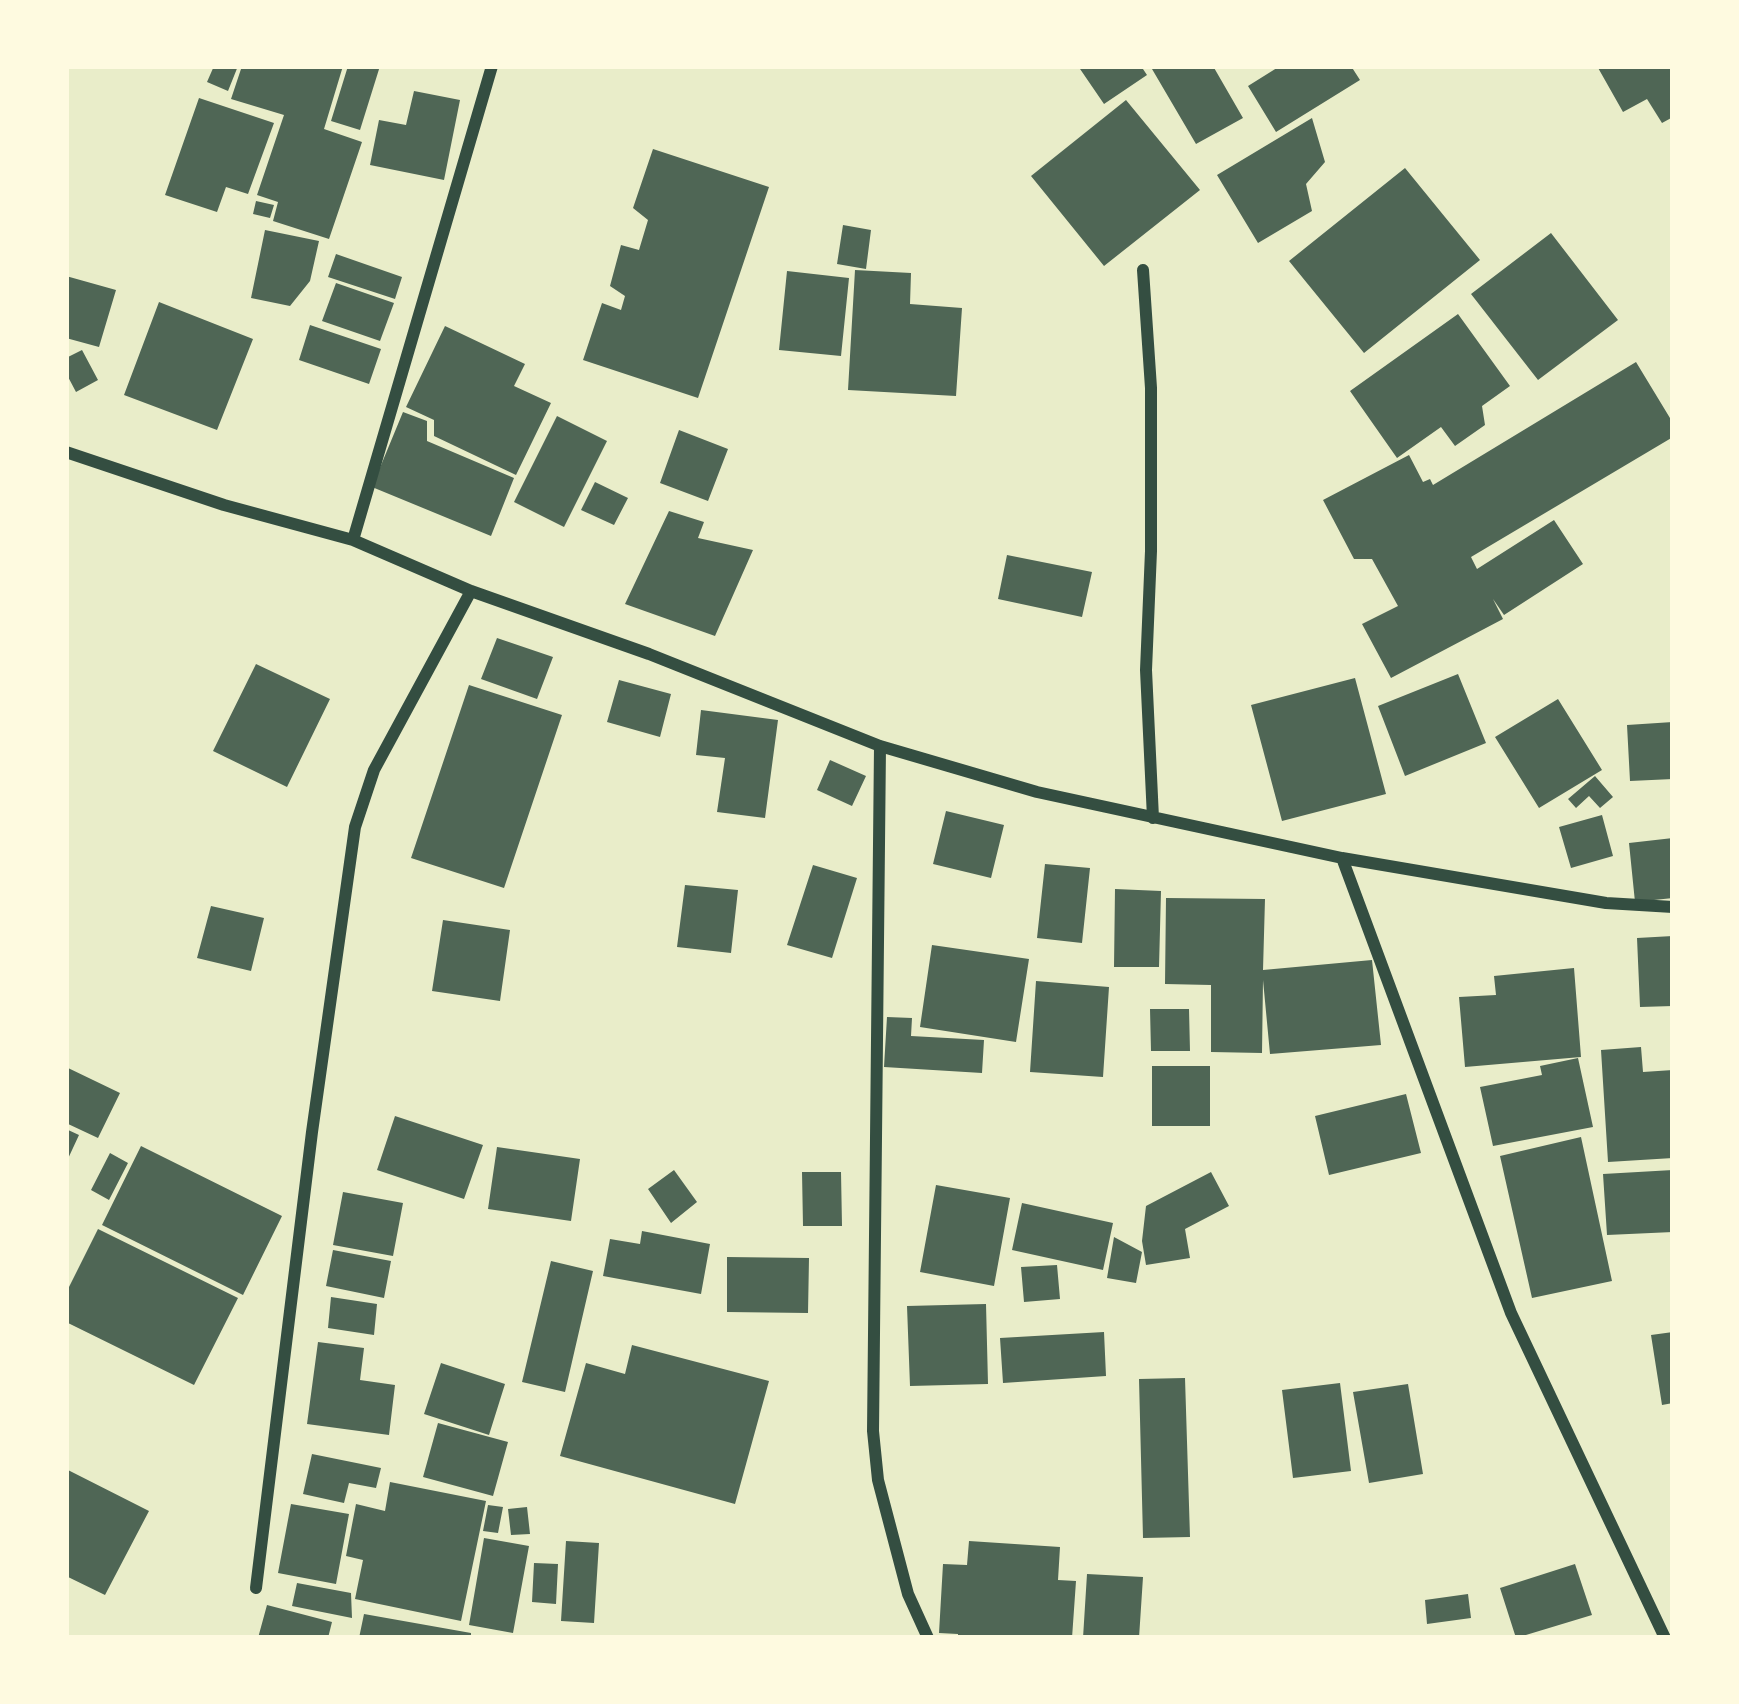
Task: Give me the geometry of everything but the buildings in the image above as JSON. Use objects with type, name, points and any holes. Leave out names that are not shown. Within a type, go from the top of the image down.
[{"type":"street","points":[[353,540],[492,66]]},
{"type":"street","points":[[1143,270],[1151,388],[1146,670],[1153,818]]},
{"type":"street","points":[[66,452],[224,505],[353,540],[470,591],[649,654],[880,746],[1037,792],[1342,858],[1606,903],[1673,907]]},
{"type":"street","points":[[256,1588],[355,826],[374,770],[470,591]]},
{"type":"street","points":[[880,746],[873,1431],[878,1480],[908,1594],[928,1638]]},
{"type":"street","points":[[1342,858],[1510,1313],[1665,1638]]}]
